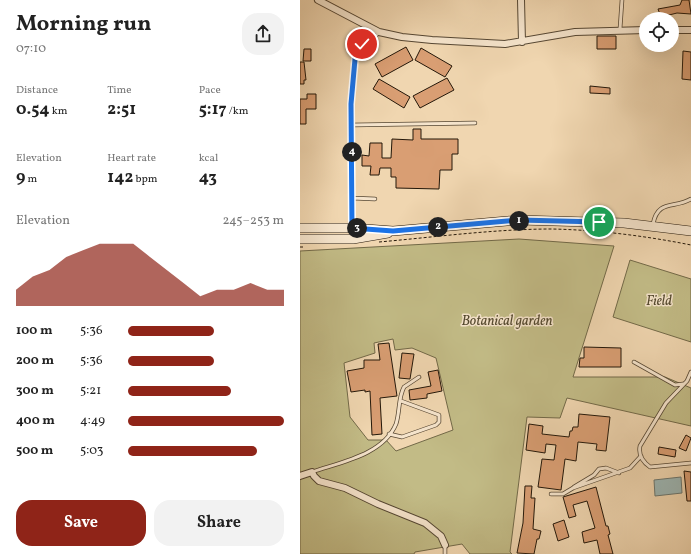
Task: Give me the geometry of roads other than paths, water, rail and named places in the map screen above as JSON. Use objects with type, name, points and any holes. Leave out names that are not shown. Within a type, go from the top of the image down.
[{"type":"main road","points":[[300,228],[352,228],[393,231],[519,220],[618,223],[667,229],[691,230]]},
{"type":"main road","points":[[667,229],[691,237]]},
{"type":"main road","points":[[300,239],[353,239],[380,235],[393,231]]},
{"type":"street","points":[[318,0],[379,32],[402,37],[505,44],[575,32],[620,29],[639,30]]},
{"type":"street","points":[[521,0],[522,42]]},
{"type":"street","points":[[679,30],[691,30]]},
{"type":"street","points":[[300,476],[312,472],[319,481],[345,488],[383,506],[425,523],[441,536],[445,545]]},
{"type":"lane","points":[[620,29],[622,0]]},
{"type":"lane","points":[[353,239],[352,83],[356,48],[358,45],[371,41],[379,32]]},
{"type":"lane","points":[[352,125],[475,123]]},
{"type":"lane","points":[[352,198],[375,199]]},
{"type":"lane","points":[[653,227],[655,214],[661,208],[691,199]]},
{"type":"lane","points":[[634,362],[675,385],[683,384],[689,381]]},
{"type":"lane","points":[[691,372],[689,381],[666,402],[640,446],[641,456],[644,463],[650,467],[691,463]]},
{"type":"lane","points":[[312,472],[369,451],[379,445],[389,434],[397,420],[404,388],[419,377]]},
{"type":"lane","points":[[389,434],[402,437],[436,425],[440,422],[439,414],[401,401]]},
{"type":"lane","points":[[573,488],[595,482],[630,468],[641,456]]},
{"type":"lane","points":[[551,494],[563,494],[594,475],[596,470],[602,468],[619,473]]},
{"type":"lane","points":[[594,475],[595,482]]},
{"type":"lane","points":[[445,545],[445,554]]},
{"type":"water","points":[[681,477],[682,493],[655,496],[654,480]]},
{"type":"park label","name":"Field","points":[[659,300]]},
{"type":"park label","name":"Botanical garden","points":[[507,320]]}]
